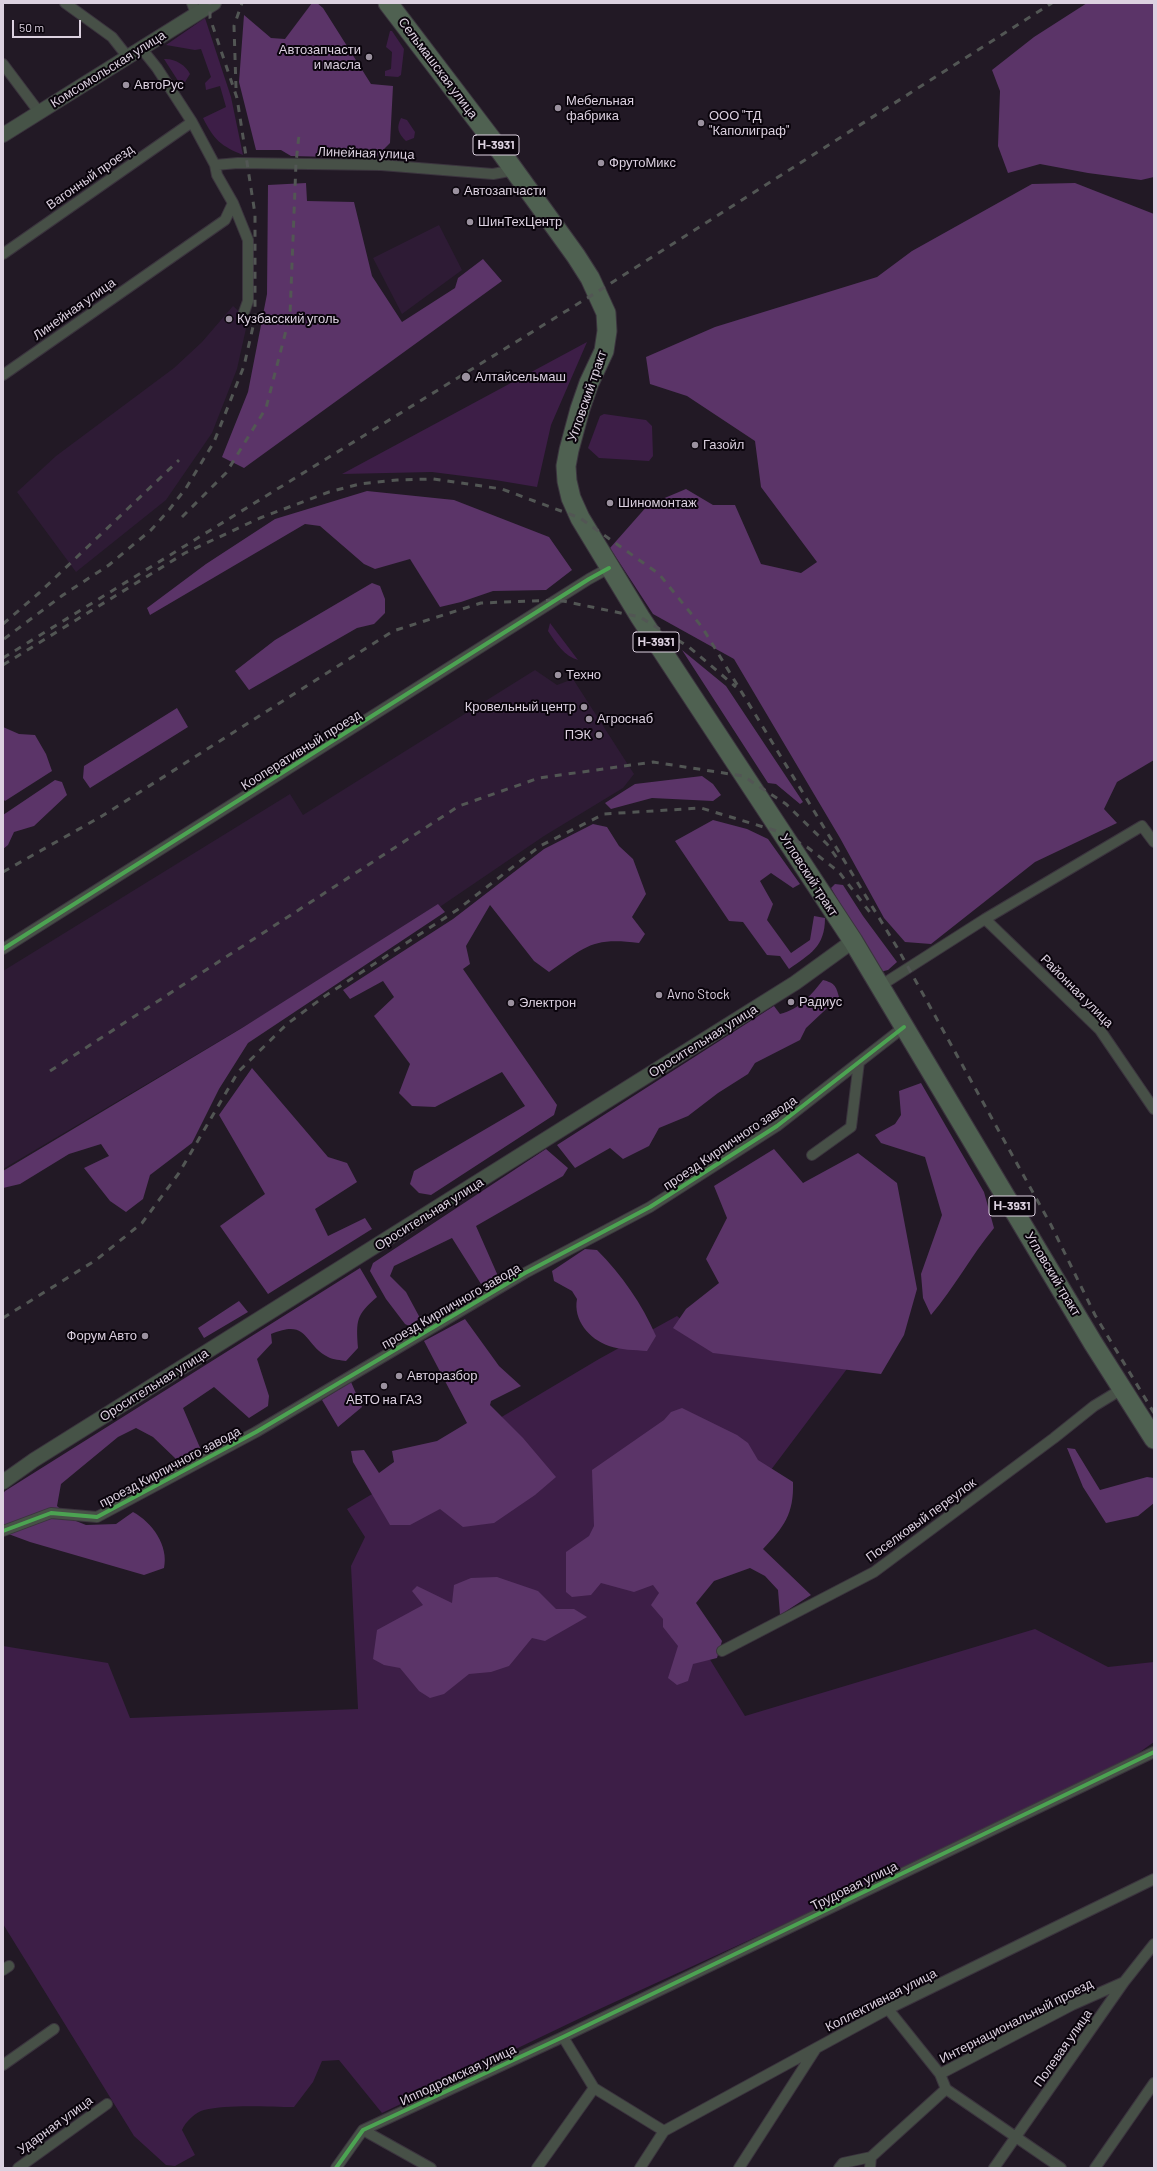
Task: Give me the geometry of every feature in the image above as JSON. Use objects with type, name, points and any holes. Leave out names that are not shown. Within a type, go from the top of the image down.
[{"type":"highway","name":"Сельмашская улица","points":[[388,3],[514,170],[576,256],[597,292]]},
{"type":"highway","name":"Угловский тракт","points":[[597,292],[606,313],[607,331],[604,351],[589,383],[568,450],[567,481],[571,498],[580,518],[609,568],[853,942],[1122,1389],[1154,1439]]},
{"type":"main road","name":"Комсомольская улица","points":[[3,134],[141,48],[194,8],[214,3]]},
{"type":"main road","name":"Оросительная улица","points":[[3,1482],[34,1460],[795,984],[853,942]]},
{"type":"street","points":[[65,3],[112,37],[127,56]]},
{"type":"street","points":[[141,48],[162,74],[192,122],[215,165],[217,175],[233,204],[248,240],[248,301],[243,315]]},
{"type":"street","points":[[3,64],[39,112]]},
{"type":"street","name":"Вагонный проезд","points":[[3,254],[192,122]]},
{"type":"street","name":"Линейная улица","points":[[215,165],[238,163],[381,165],[493,174],[514,170]]},
{"type":"street","name":"Линейная улица","points":[[3,375],[225,220],[233,204]]},
{"type":"street","name":"Кооперативный проезд","points":[[3,949],[589,579],[609,568]]},
{"type":"street","points":[[872,973],[985,919],[1142,826],[1154,842]]},
{"type":"street","name":"Районная улица","points":[[985,919],[1100,1030],[1154,1108]]},
{"type":"street","name":"проезд Кирпичного завода","points":[[3,1531],[51,1513],[97,1517],[256,1432],[525,1273],[650,1207],[777,1126],[904,1026]]},
{"type":"street","points":[[812,1155],[851,1127],[859,1062]]},
{"type":"street","name":"Поселковый переулок","points":[[722,1651],[874,1572],[1054,1438],[1094,1406],[1122,1389]]},
{"type":"street","name":"Трудовая улица","points":[[563,2037],[1154,1752]]},
{"type":"street","name":"Коллективная улица","points":[[640,2168],[664,2131],[888,2009],[1154,1879]]},
{"type":"street","name":"Полевая улица","points":[[994,2168],[1124,1982],[1154,1944]]},
{"type":"street","name":"Интернациональный проезд","points":[[946,2089],[940,2074],[1072,2005],[1124,1982]]},
{"type":"street","points":[[888,2009],[940,2074]]},
{"type":"street","points":[[3,2066],[54,2029]]},
{"type":"street","points":[[563,2037],[594,2088],[664,2131]]},
{"type":"street","name":"Ипподромская улица","points":[[363,2130],[563,2037]]},
{"type":"street","points":[[739,2168],[816,2048]]},
{"type":"street","points":[[1095,2168],[1154,2083]]},
{"type":"street","points":[[537,2168],[594,2088]]},
{"type":"street","points":[[840,2168],[842,2163],[871,2157],[946,2089],[1015,2139],[1060,2168]]},
{"type":"street","name":"Ударная улица","points":[[18,2168],[107,2104]]},
{"type":"street","points":[[336,2168],[363,2130],[431,2168]]},
{"type":"street","points":[[870,2168],[871,2157]]},
{"type":"shaded area","points":[[312,3],[317,3],[323,8],[371,84],[393,86],[390,143],[375,158],[291,156],[281,150],[256,150],[239,82],[244,15],[271,38],[285,39]]},
{"type":"shaded area","points":[[1087,3],[1154,3],[1154,177],[1141,180],[1088,173],[1040,164],[1008,173],[998,146],[1000,91],[992,70],[1034,37]]},
{"type":"shaded area","points":[[205,18],[231,97],[243,155],[229,149],[219,141],[211,132],[203,118],[226,107],[220,86],[206,90],[205,83],[211,77],[201,49],[195,50],[166,45]]},
{"type":"shaded area","points":[[390,31],[392,31],[404,49],[401,75],[398,77],[385,76],[385,71],[391,69],[392,52],[386,47]]},
{"type":"shaded area","points":[[164,59],[176,61],[183,65],[190,74],[182,87]]},
{"type":"shaded area","points":[[401,118],[407,120],[415,132],[414,138],[406,141],[401,135],[398,128]]},
{"type":"shaded area","points":[[306,183],[307,201],[354,202],[372,276],[402,322],[455,288],[458,278],[483,259],[502,281],[244,468],[222,457],[248,392],[267,294],[268,185]]},
{"type":"shaded area","points":[[1075,183],[1154,214],[1154,760],[1117,782],[1104,809],[1117,823],[1035,862],[931,944],[905,942],[884,918],[840,838],[734,659],[653,614],[610,548],[648,505],[686,489],[713,505],[735,505],[761,564],[801,573],[817,562],[761,487],[755,441],[687,396],[650,384],[646,357],[715,327],[877,277],[912,251],[1032,184]]},
{"type":"shaded area","points":[[439,225],[462,270],[402,314],[373,258]]},
{"type":"shaded area","points":[[233,306],[243,315],[249,315],[237,369],[212,433],[166,500],[76,572],[17,492],[56,456],[174,368],[202,342]]},
{"type":"shaded area","points":[[587,342],[551,425],[537,487],[432,472],[342,474]]},
{"type":"shaded area","points":[[604,414],[646,420],[652,426],[653,456],[649,461],[599,458],[588,448],[600,416]]},
{"type":"shaded area","points":[[367,491],[454,500],[549,537],[572,570],[546,590],[493,591],[461,602],[440,607],[410,559],[375,569],[364,564],[320,526],[305,524],[150,615],[147,608],[206,564],[275,519]]},
{"type":"shaded area","points":[[372,583],[380,586],[385,599],[385,613],[374,624],[357,628],[249,690],[235,671],[275,640]]},
{"type":"shaded area","points":[[550,623],[578,660],[569,656],[557,644],[548,631]]},
{"type":"shaded area","points":[[682,650],[726,686],[803,802],[800,804],[776,784],[768,783]]},
{"type":"shaded area","points":[[535,670],[557,685],[573,679],[634,774],[623,788],[544,836],[397,936],[3,1169],[3,971],[290,794],[303,815]]},
{"type":"shaded area","points":[[177,708],[188,727],[90,788],[83,778],[84,766]]},
{"type":"shaded area","points":[[3,727],[19,734],[35,735],[46,754],[52,771],[5,801],[3,799]]},
{"type":"shaded area","points":[[702,776],[713,784],[721,795],[713,801],[652,798],[611,809],[605,803],[635,784]]},
{"type":"shaded area","points":[[55,780],[62,782],[67,795],[34,826],[14,832],[8,845],[3,849],[3,815]]},
{"type":"shaded area","points":[[713,820],[747,829],[768,839],[800,884],[793,888],[771,873],[760,881],[773,904],[767,920],[791,953],[810,940],[814,916],[825,918],[822,936],[815,949],[789,969],[780,956],[767,955],[743,922],[729,921],[675,841]]},
{"type":"shaded area","points":[[593,824],[607,827],[619,846],[633,859],[646,894],[632,917],[645,934],[639,943],[610,941],[590,946],[581,950],[549,972],[534,961],[490,905],[466,946],[470,964],[463,969],[557,1105],[554,1115],[431,1195],[419,1193],[410,1184],[414,1171],[525,1106],[502,1072],[435,1107],[412,1106],[399,1093],[410,1064],[374,1016],[394,997],[383,981],[350,999],[343,990],[453,919],[544,849]]},
{"type":"shaded area","points":[[835,884],[843,885],[863,916],[897,962],[888,970],[876,973],[858,934],[831,888]]},
{"type":"shaded area","points":[[438,904],[445,912],[248,1043],[219,1089],[192,1143],[150,1175],[143,1199],[126,1212],[110,1201],[84,1168],[109,1156],[101,1144],[69,1154],[20,1184],[3,1188],[3,1171],[242,1028]]},
{"type":"shaded area","points":[[823,980],[834,985],[839,997],[806,1028],[800,1040],[755,1063],[748,1074],[718,1093],[688,1116],[659,1128],[649,1146],[623,1159],[610,1148],[575,1168],[557,1145],[774,1006],[780,1014],[793,1009],[809,996]]},
{"type":"shaded area","points":[[252,1068],[328,1157],[347,1163],[357,1182],[315,1209],[328,1236],[365,1218],[372,1229],[268,1294],[220,1226],[265,1194],[219,1115]]},
{"type":"shaded area","points":[[921,1083],[984,1192],[994,1228],[931,1315],[923,1298],[921,1274],[942,1215],[925,1157],[881,1143],[875,1135],[895,1124],[901,1115],[899,1091]]},
{"type":"shaded area","points":[[546,1149],[568,1168],[563,1176],[476,1226],[498,1276],[481,1284],[452,1238],[394,1266],[390,1276],[406,1292],[420,1318],[409,1326],[405,1324],[386,1299],[370,1271],[373,1263]]},
{"type":"shaded area","points":[[774,1149],[803,1183],[858,1153],[897,1183],[917,1289],[904,1335],[881,1374],[713,1353],[673,1328],[686,1309],[719,1283],[706,1259],[727,1218],[714,1186]]},
{"type":"shaded area","points":[[585,1249],[597,1250],[615,1269],[638,1301],[656,1336],[647,1351],[628,1350],[613,1347],[595,1339],[584,1328],[580,1321],[576,1307],[577,1299],[572,1291],[554,1281],[552,1271]]},
{"type":"shaded area","points":[[360,1268],[377,1297],[361,1314],[357,1331],[358,1348],[346,1361],[328,1357],[320,1352],[299,1331],[292,1329],[271,1334],[272,1343],[257,1359],[269,1396],[268,1406],[249,1418],[214,1387],[183,1408],[201,1450],[176,1459],[153,1437],[136,1428],[118,1437],[61,1484],[57,1506],[71,1519],[86,1525],[116,1524],[133,1512],[140,1516],[158,1536],[164,1551],[164,1568],[144,1575],[30,1542],[3,1532],[3,1494],[5,1491]]},
{"type":"shaded area","points":[[239,1301],[248,1312],[204,1338],[198,1328]]},
{"type":"shaded area","points":[[677,1316],[725,1354],[871,1337],[673,1600],[745,1716],[1035,1629],[1108,1667],[1154,1662],[1154,1742],[1106,1776],[593,2012],[382,2113],[339,2060],[322,2061],[313,2082],[294,2107],[225,2107],[204,2110],[194,2115],[182,2130],[195,2155],[175,2166],[166,2165],[134,2136],[3,1924],[3,1646],[108,1663],[130,1718],[358,1709],[351,1566],[365,1537],[347,1509],[599,1359]]},
{"type":"shaded area","points":[[465,1319],[499,1366],[521,1386],[491,1401],[490,1405],[523,1438],[556,1477],[535,1495],[494,1523],[463,1527],[440,1509],[410,1525],[390,1525],[353,1462],[351,1451],[364,1450],[379,1473],[394,1462],[392,1451],[437,1441],[467,1423],[424,1341]]},
{"type":"shaded area","points":[[351,1382],[362,1407],[338,1427],[322,1400]]},
{"type":"shaded area","points":[[682,1408],[737,1435],[748,1443],[758,1460],[793,1482],[792,1503],[786,1519],[777,1534],[763,1549],[811,1595],[780,1615],[778,1590],[765,1576],[750,1568],[714,1581],[696,1603],[722,1641],[717,1658],[693,1664],[688,1681],[677,1685],[668,1678],[678,1646],[663,1627],[663,1619],[651,1605],[659,1593],[653,1585],[634,1592],[601,1583],[591,1595],[572,1597],[566,1592],[566,1552],[589,1536],[594,1526],[592,1470],[664,1420],[671,1412]]},
{"type":"shaded area","points":[[1067,1448],[1075,1449],[1100,1490],[1147,1477],[1154,1478],[1154,1503],[1138,1516],[1106,1523],[1083,1487]]},
{"type":"shaded area","points":[[497,1577],[538,1591],[556,1609],[574,1609],[587,1617],[545,1641],[532,1638],[509,1666],[491,1672],[469,1674],[444,1694],[430,1698],[419,1691],[400,1668],[384,1665],[373,1659],[377,1630],[423,1605],[412,1591],[417,1586],[452,1603],[454,1585],[471,1578]]},
{"type":"railway","points":[[4,639],[63,595],[109,565],[151,530],[169,510],[186,488],[214,442],[244,366],[255,318],[255,214],[237,98],[210,18],[210,3]]},
{"type":"railway","points":[[236,88],[234,26],[242,3]]},
{"type":"railway","points":[[3,658],[597,292],[1052,3]]},
{"type":"railway","points":[[182,517],[226,473],[266,408],[290,315],[296,163],[299,135]]},
{"type":"railway","points":[[3,624],[39,593],[179,460]]},
{"type":"railway","points":[[3,665],[185,553],[260,518],[329,492],[360,484],[397,480],[433,479],[502,489],[580,518],[659,574],[702,627],[898,949],[1051,1225],[1095,1315],[1154,1413]]},
{"type":"railway","points":[[3,872],[102,816],[393,631],[481,603],[558,600],[640,617],[689,647],[736,687]]},
{"type":"railway","points":[[50,1071],[459,806],[539,778],[653,762],[743,776],[786,804],[827,844],[837,858]]},
{"type":"railway","points":[[3,1318],[96,1260],[142,1223],[179,1173],[238,1072],[287,1024],[325,996],[457,910],[540,846],[604,814],[701,808],[780,832],[807,847],[839,872],[872,915]]},
{"type":"cycle path","points":[[3,949],[589,579],[609,568]]},
{"type":"cycle path","points":[[3,1531],[51,1513],[97,1517],[256,1432],[525,1273],[650,1207],[777,1126],[904,1027]]},
{"type":"cycle path","points":[[336,2168],[363,2130],[563,2037],[1154,1752]]},
{"type":"place","name":"Автозапчасти и масла","points":[[369,57]]},
{"type":"place","name":"АвтоРус","points":[[126,85]]},
{"type":"place","name":"Мебельная фабрика","points":[[558,108]]},
{"type":"place","name":"ООО \"ТД \"Каполиграф\"","points":[[701,123]]},
{"type":"place","name":"ФрутоМикс","points":[[601,163]]},
{"type":"place","name":"Автозапчасти","points":[[456,191]]},
{"type":"place","name":"ШинТехЦентр","points":[[470,222]]},
{"type":"place","name":"Кузбасский уголь","points":[[229,319]]},
{"type":"place","name":"Алтайсельмаш","points":[[466,377]]},
{"type":"place","name":"Газойл","points":[[695,445]]},
{"type":"place","name":"Шиномонтаж","points":[[610,503]]},
{"type":"place","name":"Техно","points":[[558,675]]},
{"type":"place","name":"Кровельный центр","points":[[584,707]]},
{"type":"place","name":"Агроснаб","points":[[589,719]]},
{"type":"place","name":"ПЭК","points":[[599,735]]},
{"type":"place","name":"Avno Stoсk","points":[[659,995]]},
{"type":"place","name":"Радиус","points":[[791,1002]]},
{"type":"place","name":"Электрон","points":[[511,1003]]},
{"type":"place","name":"Форум Авто","points":[[145,1336]]},
{"type":"place","name":"Авторазбор","points":[[399,1376]]},
{"type":"place","name":"АВТО на ГАЗ","points":[[384,1386]]}]
